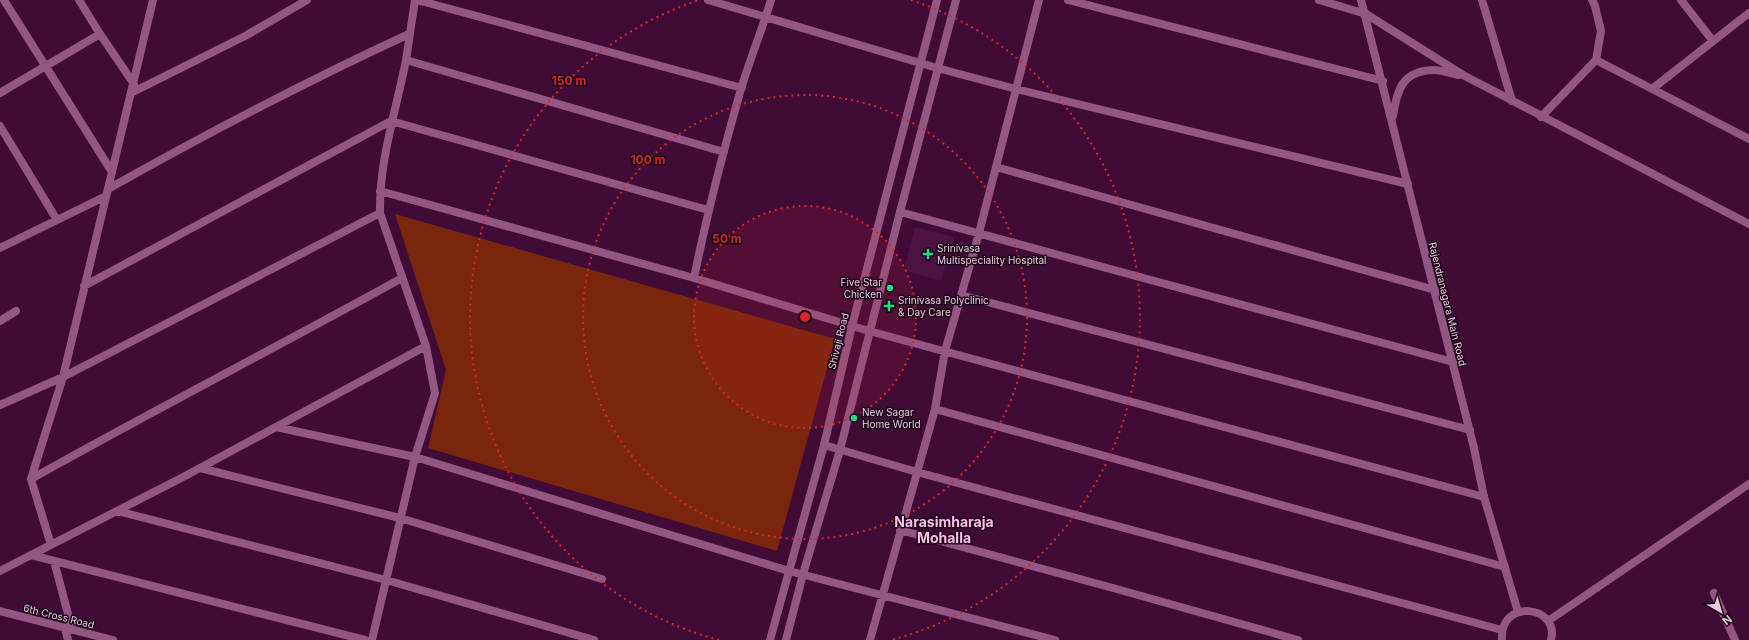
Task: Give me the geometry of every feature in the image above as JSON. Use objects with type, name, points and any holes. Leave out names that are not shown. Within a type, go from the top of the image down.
[{"type":"street","points":[[4,0],[45,68],[112,172]]},
{"type":"street","points":[[79,0],[134,84]]},
{"type":"street","points":[[51,545],[31,479],[63,378],[153,0]]},
{"type":"street","points":[[131,93],[247,34],[307,0]]},
{"type":"street","points":[[372,640],[415,457],[435,393],[426,346],[380,213],[380,191],[391,121],[406,60],[409,34],[416,0],[742,88]]},
{"type":"street","points":[[708,0],[937,68],[1016,89],[1408,184]]},
{"type":"street","points":[[694,278],[708,210],[742,88],[766,18],[770,0]]},
{"type":"street","name":"Shivaji Road","points":[[770,640],[824,445],[852,326],[937,0]]},
{"type":"street","points":[[786,640],[803,574],[840,450],[869,331],[956,0]]},
{"type":"street","points":[[870,640],[934,409],[945,351],[979,233],[1039,0]]},
{"type":"street","points":[[1068,0],[1383,81]]},
{"type":"street","points":[[1319,0],[1366,14],[1463,76],[1749,224]]},
{"type":"street","name":"Rajendranagara Main Road","points":[[1361,0],[1383,81],[1470,430],[1484,497],[1518,612]]},
{"type":"street","points":[[1482,0],[1512,101]]},
{"type":"street","points":[[1541,117],[1596,60],[1601,31],[1595,6],[1592,0]]},
{"type":"street","points":[[1681,0],[1713,41]]},
{"type":"street","points":[[1652,89],[1749,13]]},
{"type":"street","points":[[0,93],[45,68],[100,34]]},
{"type":"street","points":[[0,248],[107,193],[161,159],[344,64],[409,34]]},
{"type":"street","points":[[406,60],[724,152]]},
{"type":"street","points":[[1596,60],[1749,139]]},
{"type":"street","points":[[1392,121],[1396,96],[1402,83],[1416,74],[1434,70],[1463,76]]},
{"type":"street","points":[[84,286],[391,121],[708,210]]},
{"type":"street","points":[[0,126],[57,220]]},
{"type":"street","points":[[996,167],[1435,290]]},
{"type":"street","points":[[380,191],[694,278],[869,331],[1484,497]]},
{"type":"street","points":[[900,212],[1453,362]]},
{"type":"street","points":[[0,405],[63,378],[380,213]]},
{"type":"street","points":[[31,479],[124,427],[299,335],[402,278]]},
{"type":"street","points":[[961,295],[1470,430]]},
{"type":"street","points":[[0,321],[16,311]]},
{"type":"street","points":[[0,570],[200,468],[426,346]]},
{"type":"street","points":[[934,409],[1505,567]]},
{"type":"street","points":[[276,427],[415,457],[789,570],[1055,640]]},
{"type":"street","points":[[824,445],[917,472],[1502,630]]},
{"type":"street","points":[[200,468],[400,518],[602,579]]},
{"type":"street","points":[[1548,621],[1749,484]]},
{"type":"street","points":[[117,511],[386,580],[594,640]]},
{"type":"street","points":[[900,530],[1298,640]]},
{"type":"street","points":[[31,555],[365,640]]},
{"type":"street","points":[[54,561],[68,629],[68,640]]},
{"type":"street","points":[[1714,593],[1735,640]]},
{"type":"street","points":[[1502,640],[1502,630],[1505,622],[1511,616],[1526,610],[1535,611],[1548,621],[1551,629],[1551,640]]},
{"type":"street","name":"6th Cross Road","points":[[0,611],[113,640]]},
{"type":"shaded area","points":[[395,214],[835,339],[777,551],[428,448],[446,370]]},
{"type":"shaded area","name":"Srinivasa Multispeciality Hospital","points":[[915,227],[954,237],[941,281],[904,270]]},
{"type":"place","name":"Srinivasa Multispeciality Hospital","points":[[928,254]]},
{"type":"place","name":"Five Star Chicken","points":[[890,288]]},
{"type":"place","name":"Srinivasa Polyclinic & Day Care","points":[[889,306]]},
{"type":"place","name":"New Sagar Home World","points":[[854,418]]},
{"type":"district","name":"Narasimharaja Mohalla","points":[[944,530]]}]
